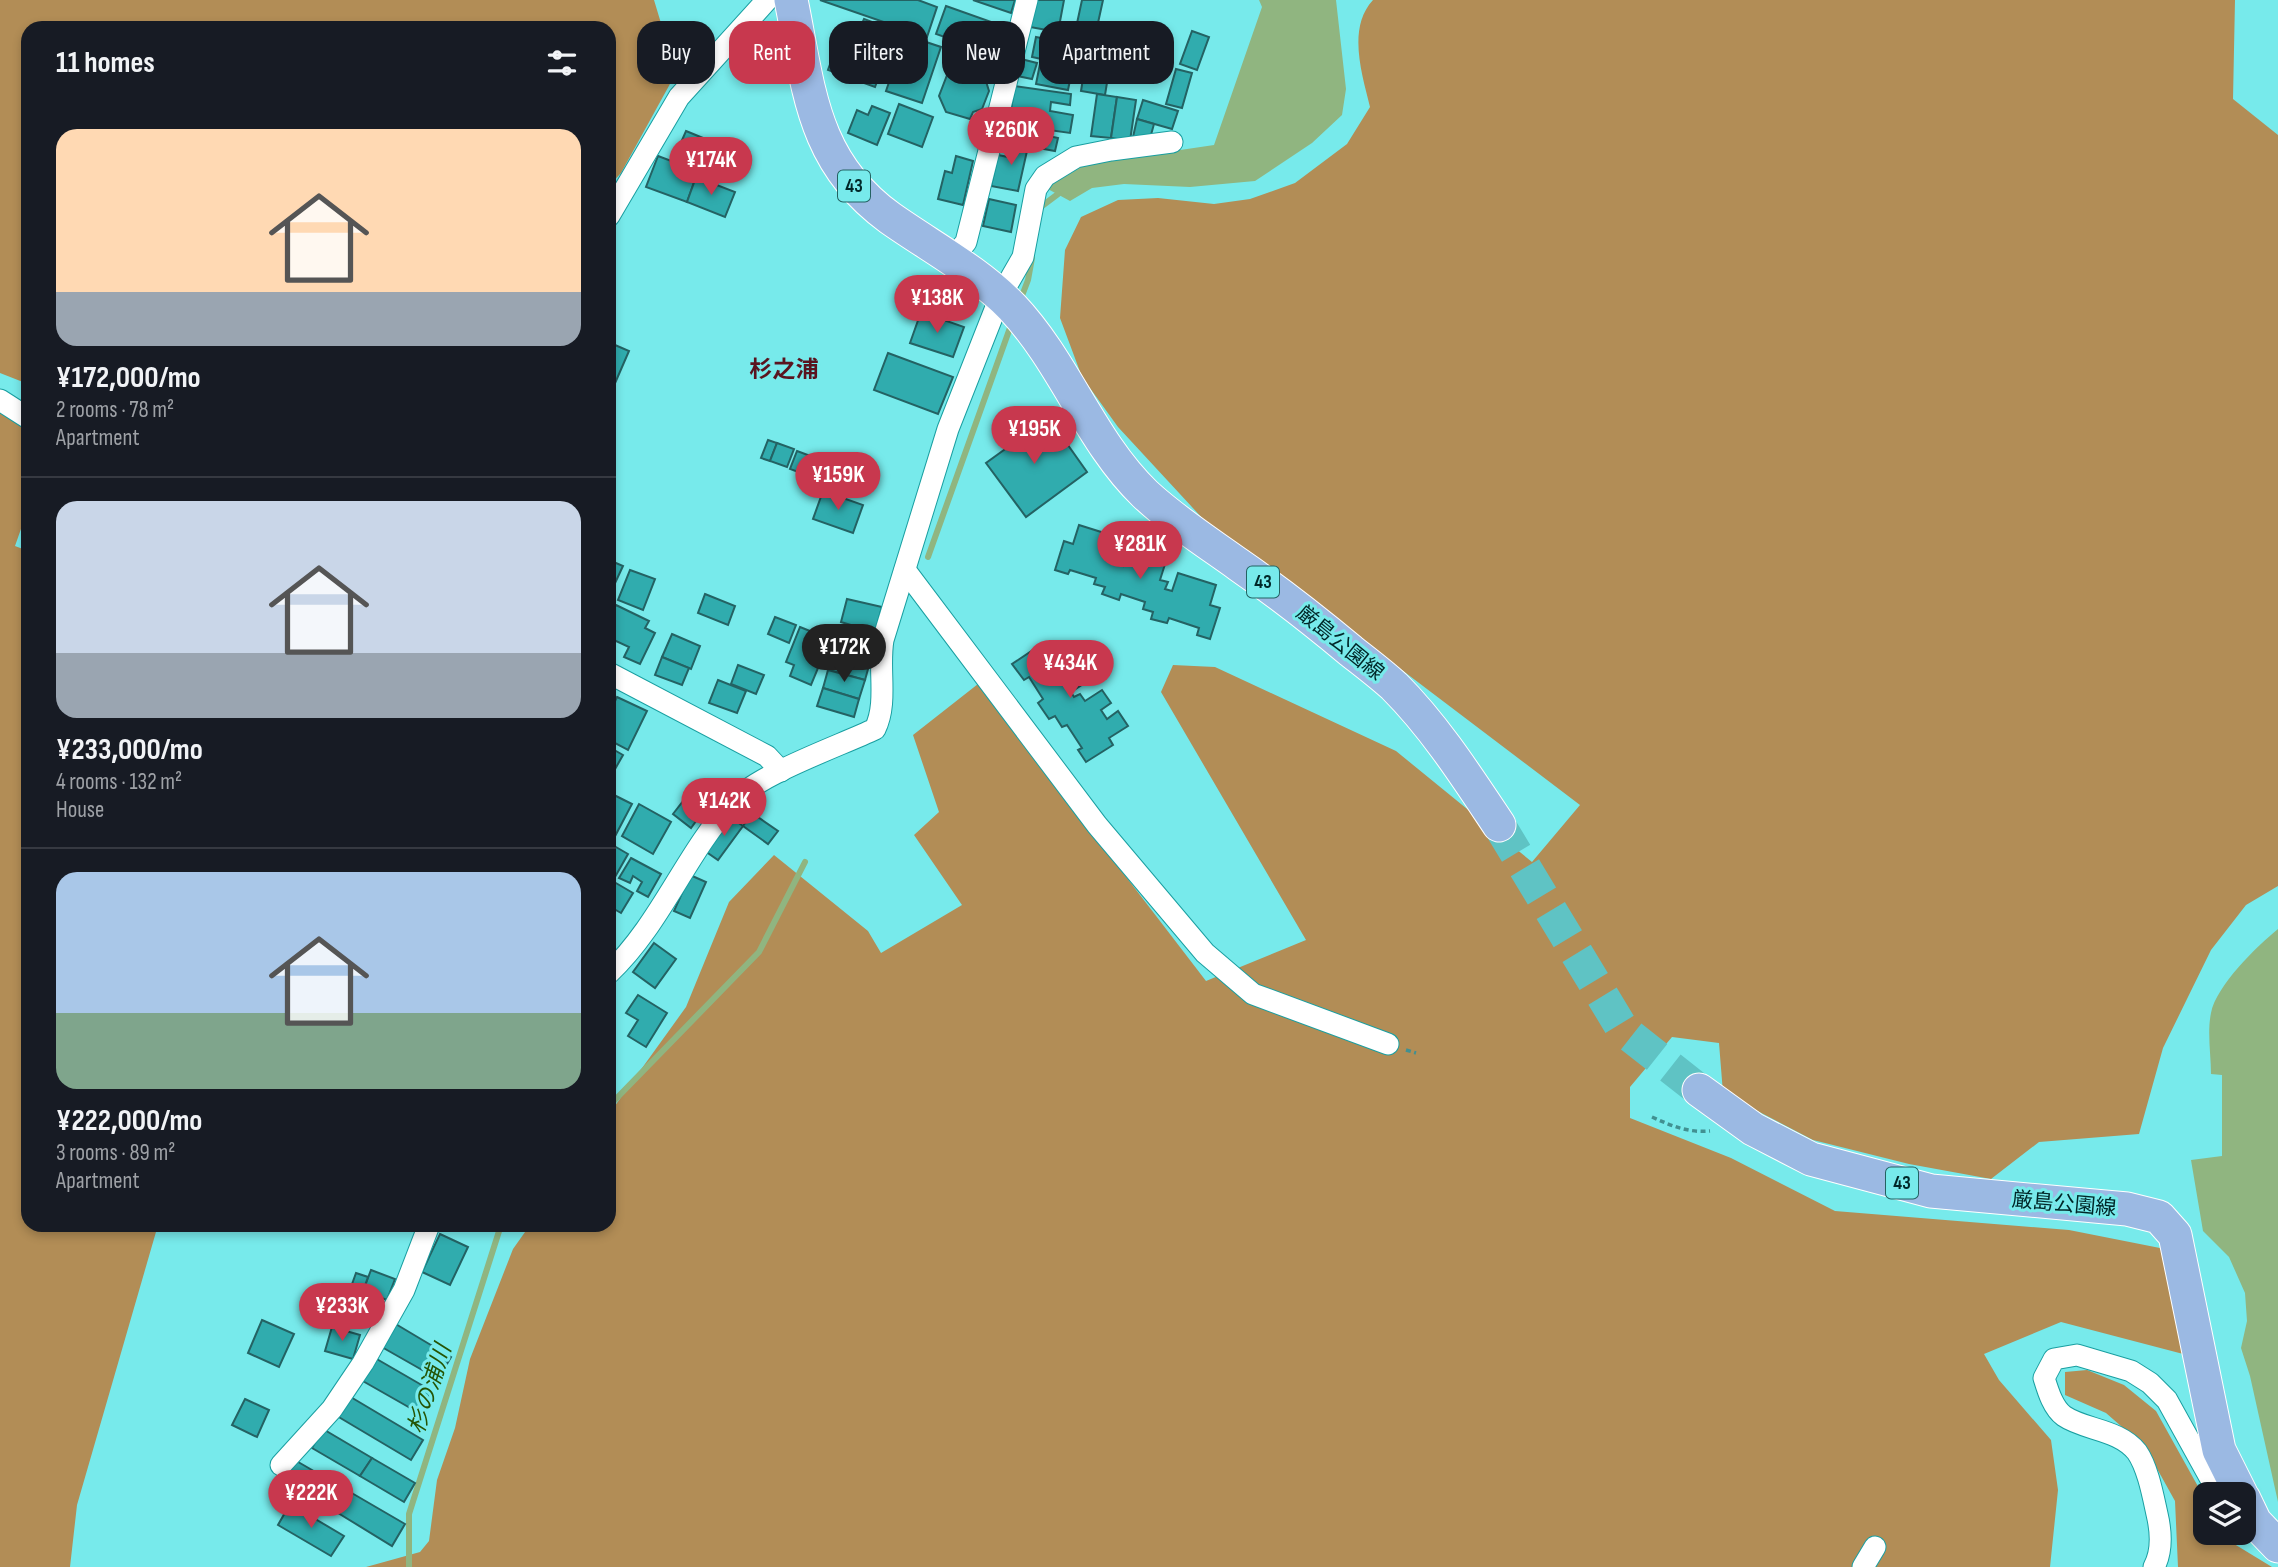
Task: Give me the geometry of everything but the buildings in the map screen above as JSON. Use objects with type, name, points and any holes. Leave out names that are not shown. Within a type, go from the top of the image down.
[{"type":"main road","name":"厳島公園線","points":[[791,0],[815,116],[832,155],[844,174],[873,205],[952,259],[1006,302],[1034,334],[1120,467],[1143,492],[1169,516],[1318,624],[1394,687],[1446,747],[1499,825]]},
{"type":"main road","name":"厳島公園線","points":[[1699,1090],[1753,1129],[1811,1159],[1931,1191],[2127,1209],[2159,1217],[2175,1235],[2219,1450],[2234,1482]]},
{"type":"main road","name":"厳島公園線","points":[[2256,1521],[2278,1546]]},
{"type":"street","points":[[616,204],[679,97],[767,0]]},
{"type":"street","points":[[952,259],[966,242],[1027,0]]},
{"type":"street","points":[[616,965],[629,953],[691,858],[732,802],[755,783],[875,729],[881,717],[880,658],[883,640],[948,429],[1006,302],[1023,257],[1036,189],[1045,176],[1076,158],[1111,150],[1172,142]]},
{"type":"street","points":[[0,400],[21,414]]},
{"type":"street","points":[[905,570],[1097,825],[1205,953],[1253,994],[1388,1044]]},
{"type":"street","points":[[616,677],[767,757],[782,771]]},
{"type":"street","points":[[281,1465],[332,1409],[363,1363],[404,1290],[426,1232]]},
{"type":"street","points":[[2154,1567],[2158,1559],[2160,1528],[2151,1485],[2136,1452],[2113,1434],[2064,1416],[2050,1397],[2044,1378],[2054,1359],[2077,1355],[2131,1371],[2150,1383],[2167,1400],[2212,1482]]},
{"type":"street","points":[[1863,1567],[1875,1547]]},
{"type":"path","points":[[1652,1117],[1693,1132],[1753,1129]]},
{"type":"shaded area","points":[[0,0],[654,0],[660,21],[637,21],[637,84],[670,84],[616,178],[616,21],[21,21],[21,381],[0,373]]},
{"type":"shaded area","points":[[1259,0],[1336,0],[1346,89],[1342,115],[1312,143],[1255,181],[1190,187],[1124,184],[1092,188],[1070,201],[1046,188],[1086,164],[1214,145],[1262,7]]},
{"type":"shaded area","points":[[1373,0],[2235,0],[2233,99],[2278,135],[2278,886],[2246,905],[2211,950],[2163,1048],[2139,1134],[2039,1142],[1991,1179],[1909,1164],[1813,1140],[1723,1093],[1719,1043],[1672,1037],[1630,1087],[1630,1118],[1731,1158],[1835,1211],[2069,1230],[2165,1249],[2187,1355],[2061,1322],[1984,1354],[1999,1380],[2051,1440],[2058,1490],[2050,1567],[366,1567],[420,1552],[429,1541],[437,1480],[455,1428],[470,1359],[513,1249],[525,1232],[616,1232],[616,1104],[686,1007],[729,902],[774,855],[868,931],[881,953],[962,905],[914,835],[939,812],[913,735],[978,684],[1206,981],[1306,940],[1161,692],[1173,665],[1215,667],[1396,751],[1532,862],[1580,805],[1204,520],[1118,427],[1082,377],[1060,318],[1065,250],[1081,217],[1118,200],[1158,198],[1214,204],[1250,199],[1295,183],[1347,144],[1370,107],[1359,52],[1360,24]]},
{"type":"shaded area","points":[[0,411],[21,423],[21,529],[15,546],[21,548],[21,1232],[156,1232],[77,1505],[70,1567],[0,1567]]},
{"type":"shaded area","points":[[2278,929],[2278,1502],[2250,1376],[2241,1348],[2247,1321],[2245,1293],[2229,1257],[2203,1231],[2191,1160],[2222,1156],[2222,1075],[2211,1074],[2210,1020],[2214,1002],[2238,967]]},
{"type":"shaded area","points":[[2087,1370],[2124,1385],[2156,1411],[2196,1482],[2193,1482],[2193,1545],[2236,1545],[2272,1567],[2178,1567],[2175,1501],[2145,1447],[2106,1413],[2065,1395],[2065,1372]]},
{"type":"waterway","name":"杉の浦川","points":[[1038,209],[1058,194]]},
{"type":"waterway","name":"杉の浦川","points":[[1020,301],[1032,258]]},
{"type":"waterway","name":"杉の浦川","points":[[928,557],[1011,325]]},
{"type":"waterway","name":"杉の浦川","points":[[616,1099],[759,952],[805,862]]},
{"type":"waterway","name":"杉の浦川","points":[[409,1567],[409,1514],[499,1232]]},
{"type":"tunnel","points":[[1499,825],[1623,1030],[1699,1090]]},
{"type":"district","name":"杉之浦","points":[[784,370]]}]
